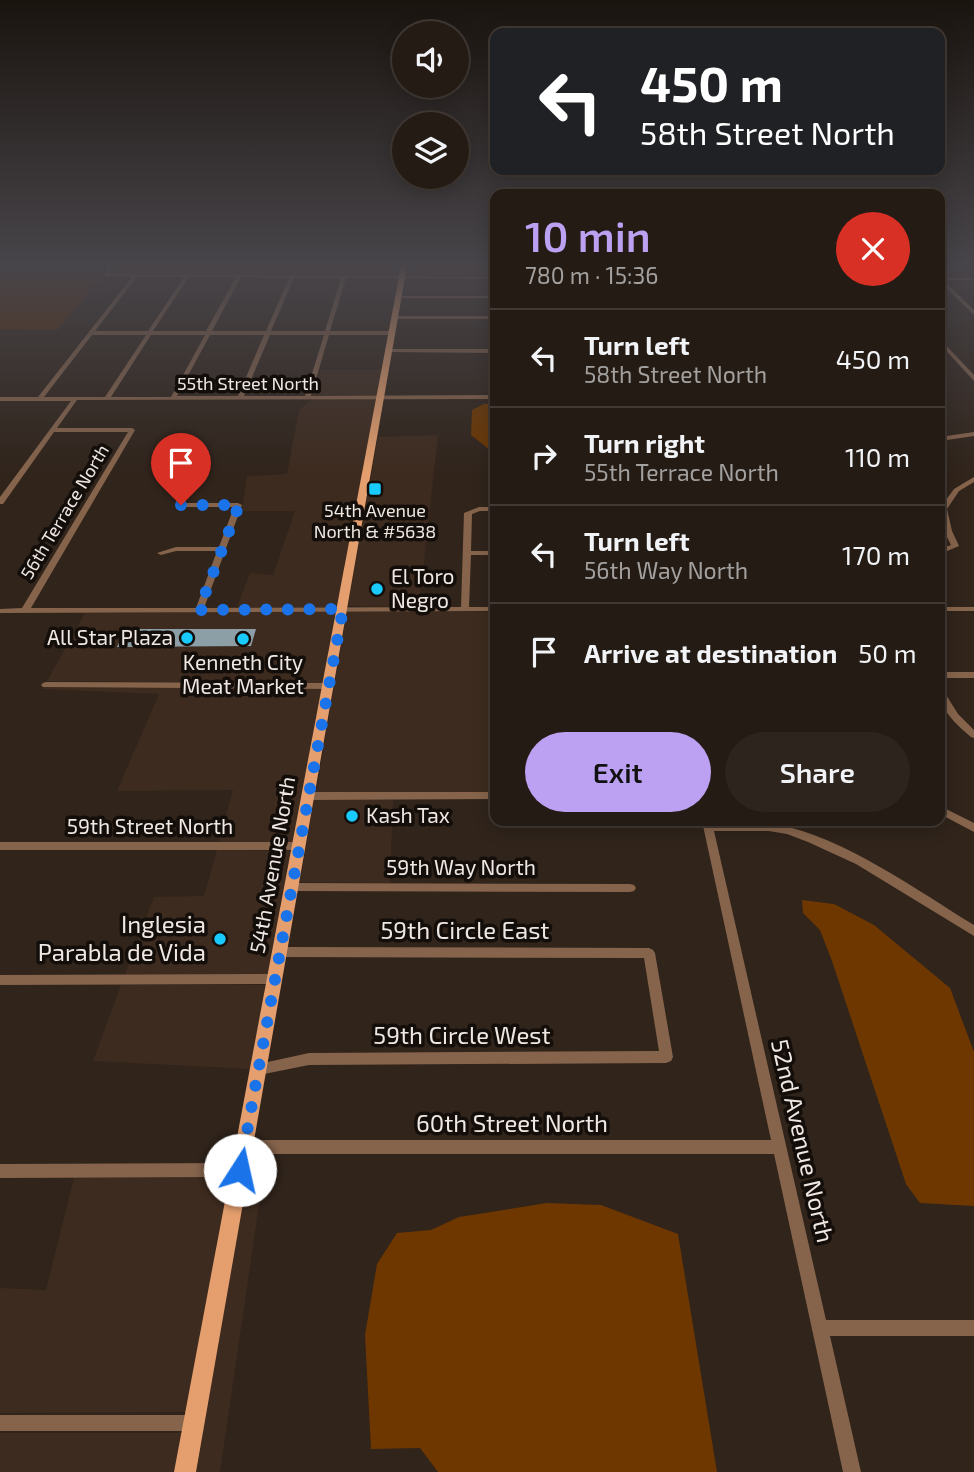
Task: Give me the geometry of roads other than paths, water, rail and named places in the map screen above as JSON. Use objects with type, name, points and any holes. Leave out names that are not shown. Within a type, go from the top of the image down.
[{"type":"main road","name":"54th Avenue North","points":[[185,1472],[392,335]]},
{"type":"street","points":[[40,398],[89,335]]},
{"type":"street","points":[[107,398],[149,335]]},
{"type":"street","points":[[173,398],[208,335]]},
{"type":"street","points":[[240,398],[266,335]]},
{"type":"street","points":[[307,398],[326,335]]},
{"type":"street","points":[[945,347],[974,379]]},
{"type":"street","points":[[389,351],[490,351]]},
{"type":"street","name":"55th Street North","points":[[0,399],[490,397]]},
{"type":"street","points":[[0,502],[76,398]]},
{"type":"street","name":"56th Terrace North","points":[[25,611],[132,430],[53,430]]},
{"type":"street","points":[[945,438],[974,434]]},
{"type":"street","points":[[945,506],[956,490],[974,479]]},
{"type":"street","points":[[181,505],[239,505],[199,610]]},
{"type":"street","points":[[465,609],[468,513],[490,509]]},
{"type":"street","points":[[945,521],[955,546],[945,550]]},
{"type":"street","points":[[161,553],[176,549],[222,549]]},
{"type":"street","points":[[467,553],[490,553]]},
{"type":"street","points":[[0,611],[490,609]]},
{"type":"street","points":[[945,609],[974,609]]},
{"type":"street","points":[[945,675],[974,676]]},
{"type":"street","points":[[46,685],[329,686]]},
{"type":"street","points":[[945,701],[954,716],[974,735]]},
{"type":"street","points":[[309,796],[490,796]]},
{"type":"street","points":[[945,813],[974,828]]},
{"type":"street","name":"52nd Avenue North","points":[[708,826],[852,1472]]},
{"type":"street","points":[[747,826],[790,831],[831,847],[974,930]]},
{"type":"street","name":"59th Street North","points":[[0,846],[299,846]]},
{"type":"street","name":"59th Way North","points":[[292,887],[631,888]]},
{"type":"street","name":"59th Circle East","points":[[280,951],[649,953],[666,1057]]},
{"type":"street","points":[[0,980],[275,979]]},
{"type":"street","name":"59th Circle West","points":[[259,1069],[309,1059],[666,1057]]},
{"type":"street","name":"60th Street North","points":[[244,1147],[779,1147]]},
{"type":"street","points":[[0,1171],[240,1170]]},
{"type":"street","points":[[820,1328],[974,1328]]},
{"type":"street","points":[[0,1423],[194,1423]]},
{"type":"place","name":"54th Avenue North & #5638","points":[[375,489]]},
{"type":"place","name":"El Toro Negro","points":[[377,589]]},
{"type":"place","name":"All Star Plaza","points":[[187,638]]},
{"type":"place","name":"Kenneth City Meat Market","points":[[243,639]]},
{"type":"place","name":"Kash Tax","points":[[352,816]]},
{"type":"place","name":"Inglesia Parabla de Vida","points":[[220,939]]}]
